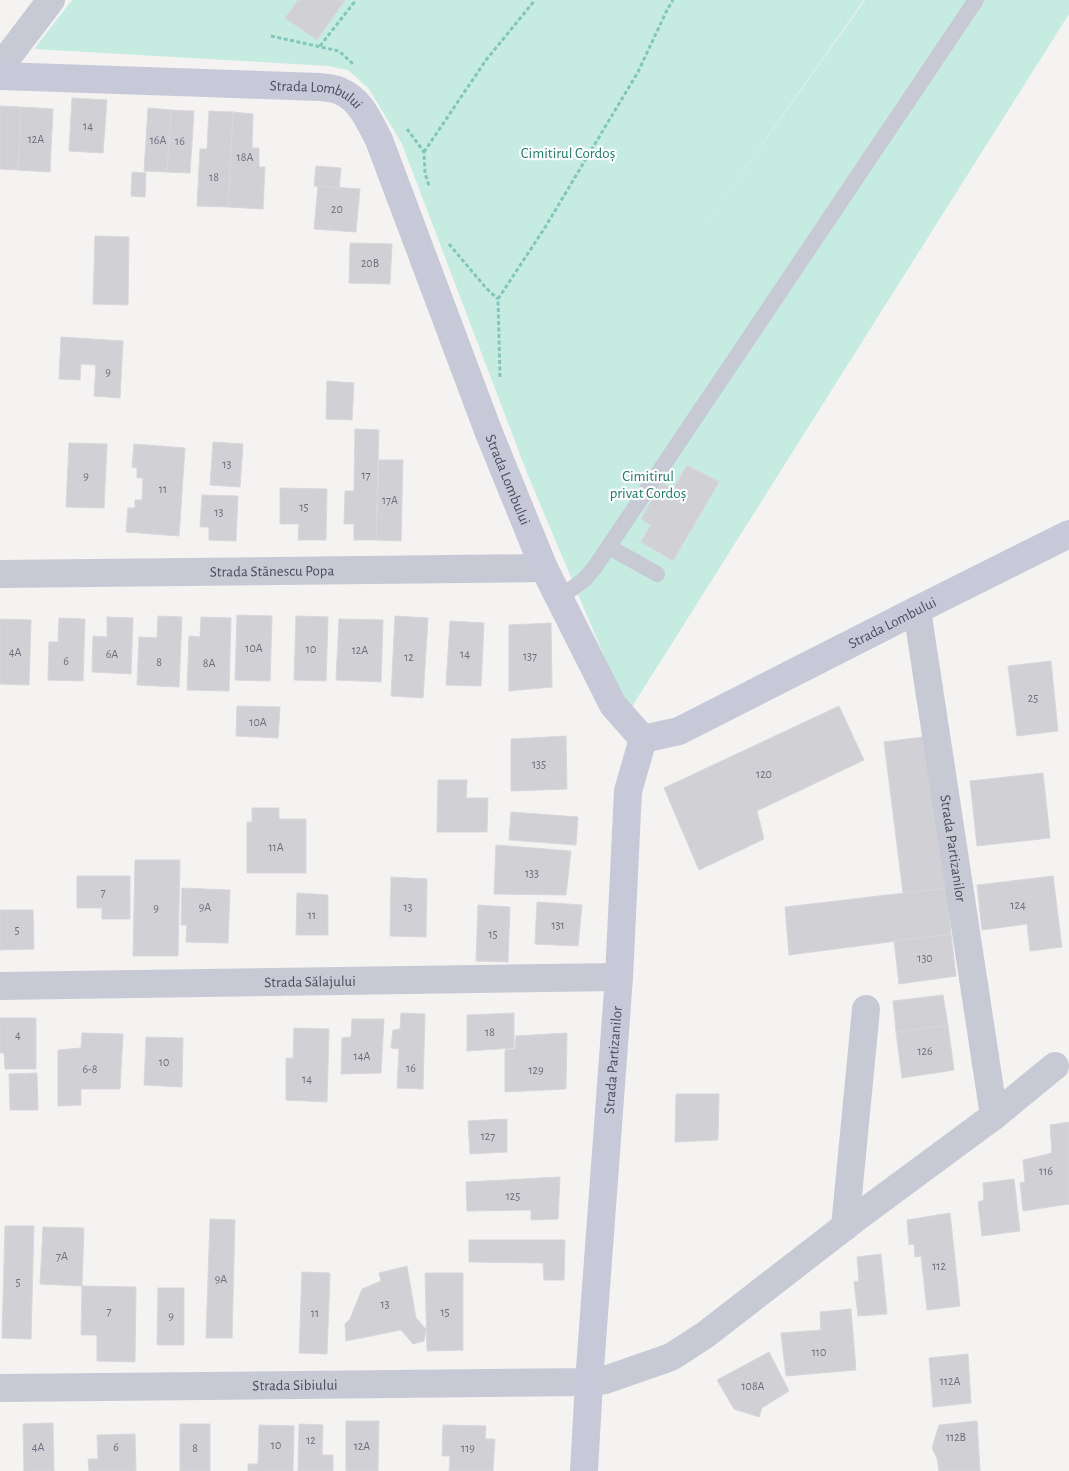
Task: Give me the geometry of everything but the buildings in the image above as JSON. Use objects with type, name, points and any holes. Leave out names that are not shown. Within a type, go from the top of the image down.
[{"type":"street","points":[[0,67],[51,0]]},
{"type":"street","name":"Strada Lombului","points":[[0,76],[320,87],[339,90],[354,100],[367,116],[378,140],[489,433],[544,568],[613,705],[643,739],[680,731],[1069,534]]},
{"type":"street","name":"Strada Stănescu Popa","points":[[0,574],[544,568]]},
{"type":"street","name":"Strada Partizanilor","points":[[917,610],[994,1116]]},
{"type":"street","name":"Strada Partizanilor","points":[[584,1471],[619,977],[628,791],[643,739]]},
{"type":"street","name":"Strada Sălajului","points":[[0,986],[619,977]]},
{"type":"street","points":[[845,1227],[866,1009]]},
{"type":"street","points":[[589,1382],[605,1380],[671,1357],[705,1335],[845,1227],[994,1116],[1055,1066]]},
{"type":"street","name":"Strada Sibiului","points":[[0,1388],[589,1382]]},
{"type":"lane","points":[[559,598],[584,580],[595,567],[976,0]]},
{"type":"lane","points":[[609,546],[658,574]]},
{"type":"path","points":[[320,46],[356,0]]},
{"type":"path","points":[[424,152],[486,60],[535,0]]},
{"type":"path","points":[[500,380],[498,299],[544,229],[633,80],[673,0]]},
{"type":"green space","points":[[72,0],[864,0],[689,247],[865,0],[1069,0],[1069,14],[628,713],[527,473],[402,144],[369,89],[348,70],[328,66],[34,49]]},
{"type":"park label","name":"Cimitirul Cordoș","points":[[568,153]]},
{"type":"park label","name":"Cimitirul privat Cordoș","points":[[648,484]]}]
